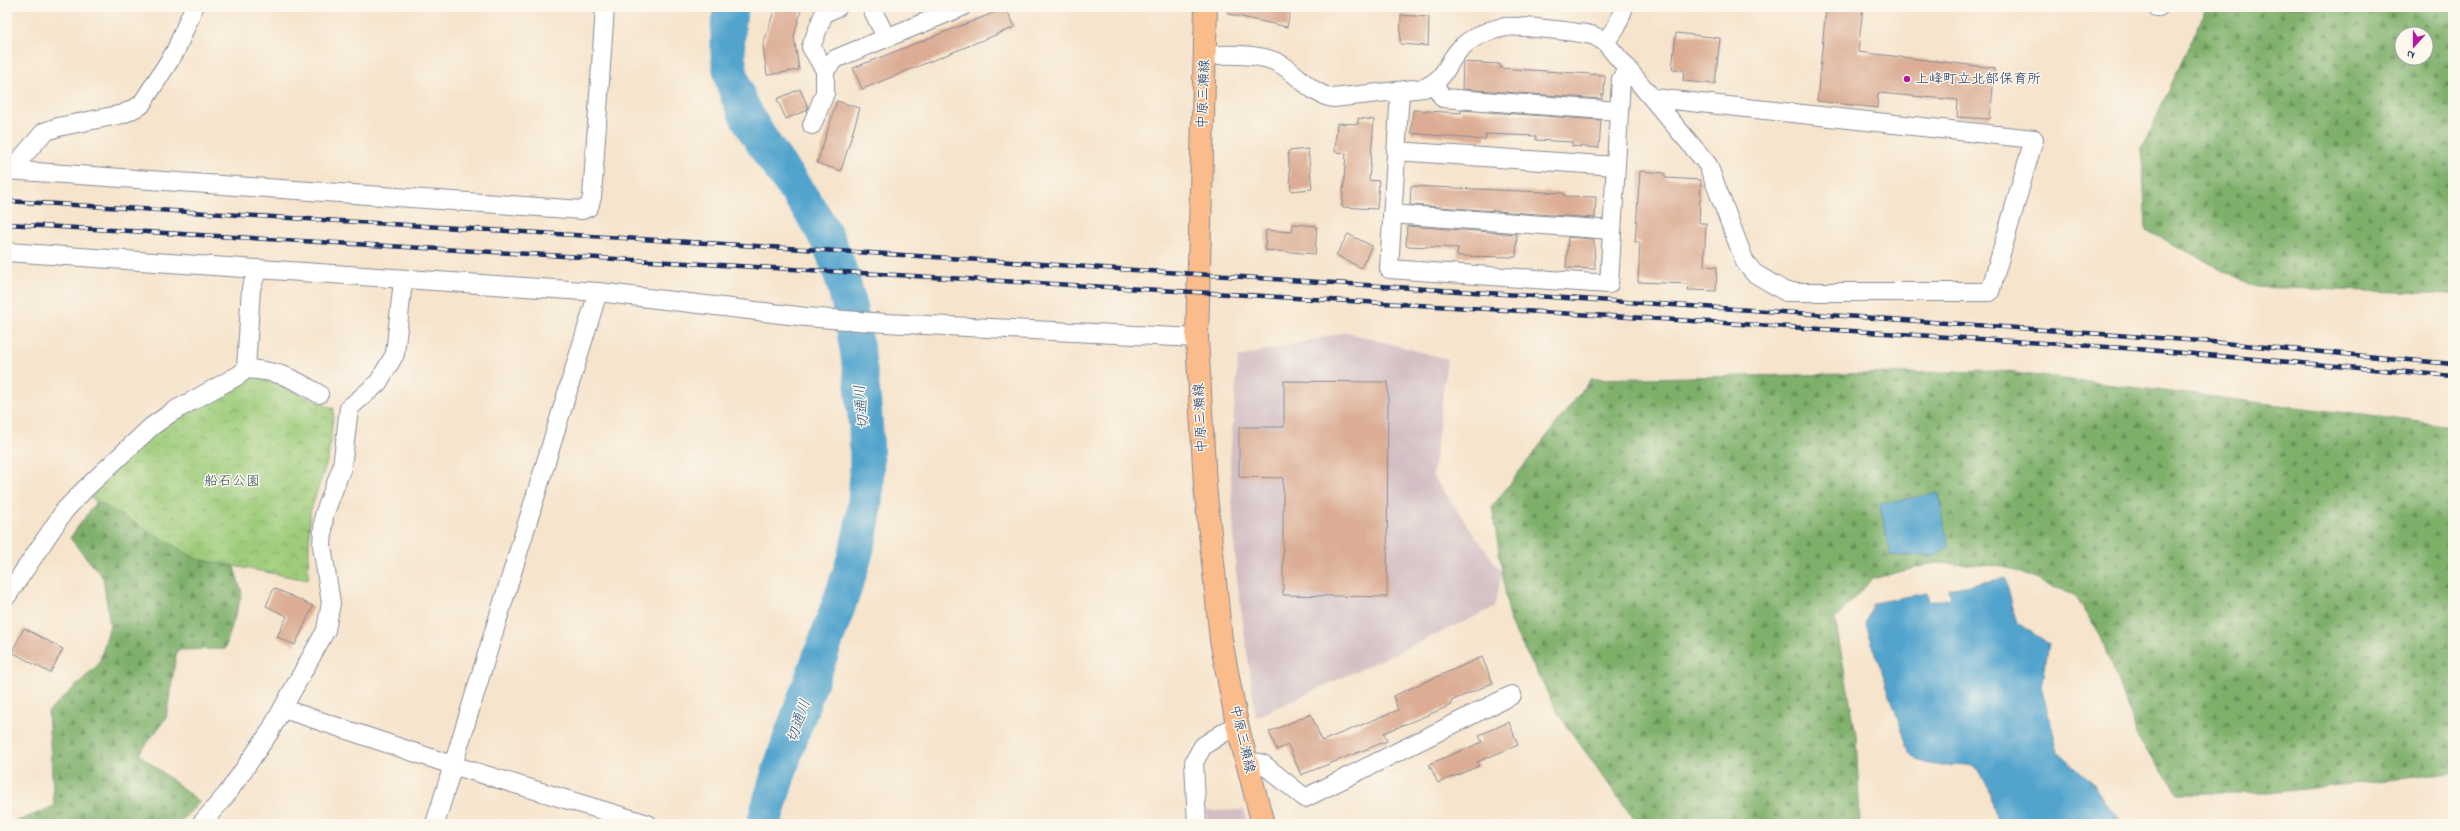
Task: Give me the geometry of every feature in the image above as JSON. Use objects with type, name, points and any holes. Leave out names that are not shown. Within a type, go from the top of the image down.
[{"type":"main road","name":"中原三瀬線","points":[[1206,7],[1197,338],[1207,508],[1222,640],[1237,724],[1263,824]]},
{"type":"street","points":[[10,170],[44,132],[58,127],[123,114],[141,105],[175,52],[194,7]]},
{"type":"street","points":[[10,170],[582,210],[589,207],[592,197],[606,7]]},
{"type":"street","points":[[812,125],[825,93],[825,70],[811,47],[824,13],[838,7]]},
{"type":"street","points":[[871,7],[886,36]]},
{"type":"street","points":[[825,70],[835,59],[886,36],[962,7]]},
{"type":"street","points":[[1605,42],[1617,26],[1624,7]]},
{"type":"street","points":[[1205,56],[1225,54],[1271,59],[1282,64],[1322,96],[1334,98],[1424,88],[1434,84],[1443,77],[1455,53],[1465,44],[1495,30],[1507,27],[1592,35],[1605,42],[1654,98],[1708,165],[1745,262],[1754,273],[1786,292],[1990,292],[2034,139],[1654,98]]},
{"type":"street","points":[[1400,91],[1389,269],[1609,284],[1621,80],[1628,68]]},
{"type":"street","points":[[1434,84],[1443,98],[1619,110]]},
{"type":"street","points":[[1396,151],[1616,166]]},
{"type":"street","points":[[1392,214],[1612,230]]},
{"type":"street","points":[[7,252],[598,292],[806,317],[885,323],[1197,338]]},
{"type":"street","points":[[246,369],[251,288],[258,270]]},
{"type":"street","points":[[202,824],[227,794],[284,708],[326,630],[330,617],[331,603],[322,546],[324,515],[342,467],[349,408],[378,383],[395,354],[403,280]]},
{"type":"street","points":[[435,824],[598,292]]},
{"type":"street","points":[[7,596],[65,510],[85,489],[151,427],[172,412],[239,375],[246,369],[271,371],[292,378],[319,394]]},
{"type":"street","points":[[1246,760],[1263,764],[1305,798],[1512,695]]},
{"type":"street","points":[[284,708],[452,765],[648,824]]},
{"type":"street","points":[[1197,824],[1194,762],[1203,746],[1237,724]]},
{"type":"shaded area","points":[[1346,332],[1447,359],[1433,476],[1502,573],[1494,608],[1256,717],[1236,572],[1230,461],[1238,357]]},
{"type":"shaded area","points":[[1244,810],[1248,824],[1208,824],[1207,811]]},
{"type":"green space","points":[[2207,7],[2453,7],[2453,294],[2256,287],[2146,230],[2142,148]]},
{"type":"green space","points":[[1998,371],[2453,426],[2453,773],[2268,793],[2178,793],[2141,743],[2101,637],[2076,596],[2004,566],[1934,563],[1872,579],[1835,619],[1856,734],[1860,824],[1643,824],[1630,814],[1559,715],[1510,622],[1492,507],[1591,379]]},
{"type":"green space","name":"船石公園","points":[[252,373],[334,409],[328,459],[310,512],[308,580],[197,559],[88,496],[161,425]]},
{"type":"green space","points":[[104,491],[217,513],[242,593],[225,649],[177,650],[166,718],[139,754],[200,802],[178,824],[11,824],[54,806],[48,712],[99,664],[110,625],[103,578],[70,538]]},
{"type":"water","points":[[1938,493],[1949,547],[1936,555],[1891,556],[1880,504]]},
{"type":"water","points":[[2005,578],[2017,623],[2048,643],[2041,687],[2058,751],[2093,783],[2121,824],[1998,824],[1988,787],[1976,767],[1958,764],[1935,765],[1919,760],[1910,754],[1866,625],[1873,603],[1927,593],[1929,602],[1951,598],[1949,589]]},
{"type":"building","points":[[775,7],[802,7],[794,36],[799,70],[767,75],[763,46]]},
{"type":"building","points":[[1229,7],[1291,7],[1287,27],[1228,14]]},
{"type":"building","points":[[1826,7],[1863,7],[1858,52],[1995,68],[1990,119],[1957,117],[1958,100],[1878,93],[1877,108],[1817,101]]},
{"type":"building","points":[[1006,8],[1015,27],[862,89],[853,68]]},
{"type":"building","points":[[1401,15],[1429,17],[1428,46],[1400,44]]},
{"type":"building","points":[[1676,33],[1720,38],[1715,84],[1683,81],[1684,70],[1672,69]]},
{"type":"building","points":[[1463,62],[1500,64],[1500,68],[1605,75],[1604,95],[1602,94],[1602,99],[1462,89]]},
{"type":"building","points":[[800,89],[808,107],[807,110],[786,119],[777,99]]},
{"type":"building","points":[[837,101],[860,108],[841,171],[817,163]]},
{"type":"building","points":[[1413,110],[1461,113],[1461,110],[1601,120],[1599,148],[1572,146],[1572,142],[1536,140],[1536,136],[1486,134],[1485,140],[1411,133]]},
{"type":"building","points":[[1358,118],[1374,120],[1369,180],[1379,181],[1377,209],[1342,207],[1346,153],[1335,152],[1337,123],[1358,124]]},
{"type":"building","points":[[1308,149],[1312,189],[1291,191],[1288,151]]},
{"type":"building","points":[[1640,171],[1665,173],[1665,178],[1701,180],[1699,223],[1706,223],[1704,266],[1717,267],[1716,291],[1688,290],[1689,284],[1638,282],[1640,242],[1635,242]]},
{"type":"building","points":[[1411,186],[1564,193],[1564,196],[1596,197],[1595,218],[1410,205]]},
{"type":"building","points":[[1293,224],[1317,226],[1315,254],[1265,250],[1266,230],[1292,232]]},
{"type":"building","points":[[1407,226],[1517,234],[1516,257],[1457,256],[1458,248],[1406,246]]},
{"type":"building","points":[[1348,234],[1372,246],[1361,268],[1336,255]]},
{"type":"building","points":[[1568,237],[1594,239],[1595,269],[1566,268]]},
{"type":"building","points":[[1284,381],[1388,382],[1387,597],[1283,595],[1283,478],[1239,477],[1239,427],[1284,427]]},
{"type":"building","points":[[274,588],[313,606],[295,645],[277,637],[287,616],[266,606]]},
{"type":"building","points":[[24,628],[63,649],[50,673],[12,652]]},
{"type":"building","points":[[1482,657],[1493,683],[1451,701],[1452,705],[1384,733],[1387,741],[1301,775],[1288,745],[1277,750],[1269,732],[1311,714],[1322,741],[1398,710],[1393,696]]},
{"type":"building","points":[[1509,722],[1518,745],[1477,762],[1479,766],[1438,783],[1429,764],[1482,742],[1479,735]]},
{"type":"waterway","name":"切通川","points":[[732,7],[729,18],[728,37],[729,63],[735,88],[745,112],[758,134],[817,221],[833,253],[841,275],[848,298],[860,367],[866,429],[866,491],[863,520],[857,548],[843,592],[779,772],[764,824]]},
{"type":"railway","points":[[7,201],[871,253],[1875,318],[2201,341],[2453,364]]},
{"type":"railway","points":[[7,224],[1628,317],[2124,348],[2453,376]]},
{"type":"place","name":"上峰町立北部保育所","points":[[1907,79]]}]
